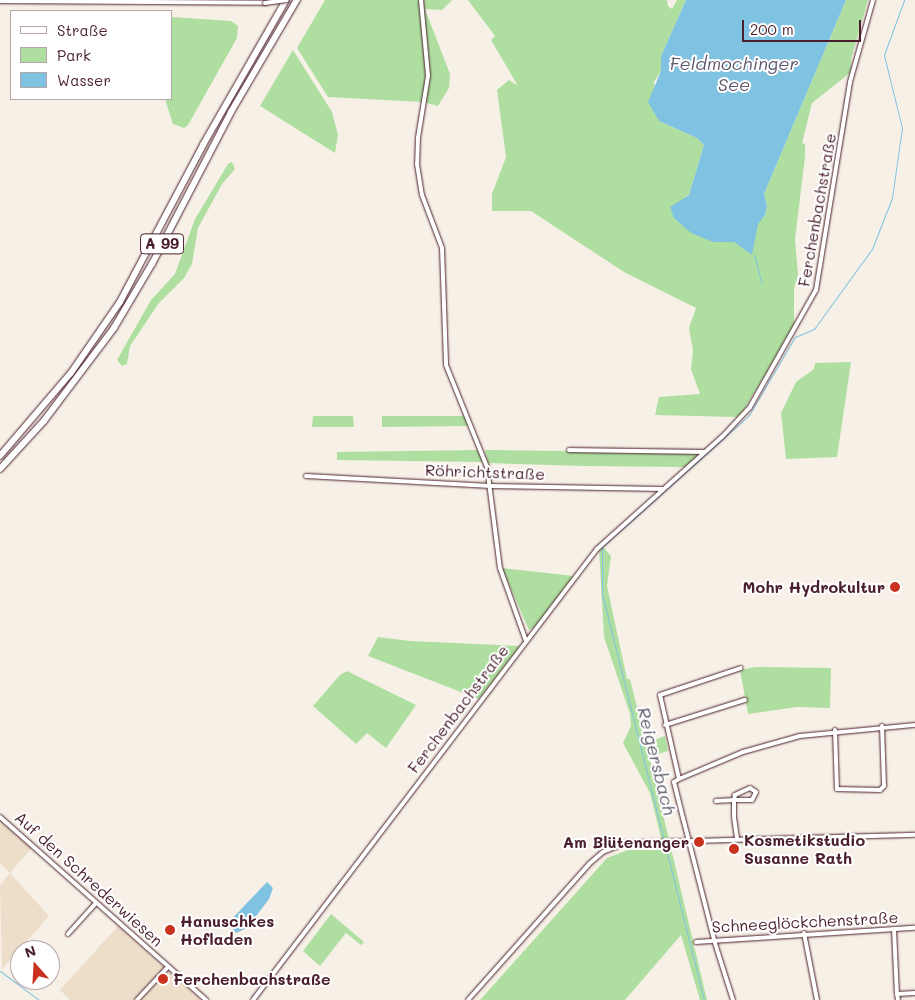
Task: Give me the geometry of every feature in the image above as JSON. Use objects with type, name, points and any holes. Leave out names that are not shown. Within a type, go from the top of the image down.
[{"type":"highway","name":"A 99","points":[[0,456],[62,384],[112,315],[212,129],[287,0]]},
{"type":"highway","name":"A 99","points":[[0,470],[44,421],[114,328],[152,264],[232,112],[297,0]]},
{"type":"street","points":[[0,1],[265,3],[287,0]]},
{"type":"street","points":[[421,0],[428,76],[418,138],[419,181],[442,248],[446,365],[480,444],[491,486],[500,568],[525,630],[526,641]]},
{"type":"street","name":"Ferchenbachstraße","points":[[253,1000],[597,549],[704,452],[750,407],[816,290],[850,82],[873,0]]},
{"type":"street","points":[[569,450],[704,452]]},
{"type":"street","name":"Röhrichtstraße","points":[[306,476],[491,486],[663,489]]},
{"type":"street","points":[[525,630],[533,632]]},
{"type":"street","points":[[678,779],[659,699],[664,692],[741,668]]},
{"type":"street","points":[[665,725],[745,700]]},
{"type":"street","points":[[734,1000],[714,940],[674,782],[766,745],[835,730],[915,725]]},
{"type":"street","points":[[835,730],[837,789],[840,792],[880,790],[884,786],[882,726]]},
{"type":"street","points":[[716,801],[734,800],[752,800],[756,792],[750,788],[737,793],[734,800],[737,839]]},
{"type":"street","name":"Auf den Schrederwiesen","points":[[0,817],[206,1000]]},
{"type":"street","points":[[468,1000],[589,864],[603,852],[625,844],[667,841],[915,835]]},
{"type":"street","points":[[68,934],[96,903]]},
{"type":"street","name":"Schneeglöckchenstraße","points":[[696,942],[804,933],[915,928]]},
{"type":"street","points":[[894,929],[898,1000]]},
{"type":"street","points":[[804,933],[818,1000]]},
{"type":"street","points":[[137,1000],[168,967]]},
{"type":"street","points":[[897,994],[915,992]]},
{"type":"shaded area","points":[[0,820],[32,848],[10,873],[0,863]]},
{"type":"shaded area","points":[[10,873],[49,916],[28,940],[10,940],[10,960],[2,969],[0,885]]},
{"type":"shaded area","points":[[118,926],[201,1000],[70,1000],[60,990]]},
{"type":"green space","points":[[325,0],[418,0],[424,8],[424,0],[452,0],[442,10],[425,9],[450,74],[449,88],[438,106],[423,102],[328,97],[297,48]]},
{"type":"green space","points":[[468,0],[667,0],[668,6],[672,9],[677,0],[686,0],[661,56],[661,71],[654,82],[659,121],[697,138],[704,145],[689,195],[684,197],[765,215],[767,206],[764,194],[846,0],[868,0],[851,59],[851,72],[812,103],[802,143],[805,144],[805,157],[795,239],[798,275],[794,289],[794,327],[742,413],[736,417],[655,415],[659,397],[700,394],[691,369],[693,350],[689,328],[696,308],[624,272],[531,211],[492,211],[492,194],[506,157],[497,90],[509,80],[518,86],[491,40],[495,36]]},
{"type":"green space","points":[[172,17],[231,21],[238,26],[237,38],[188,125],[184,128],[173,124],[165,100],[172,100]]},
{"type":"green space","points":[[293,50],[332,112],[338,135],[335,153],[260,106]]},
{"type":"green space","points":[[232,162],[235,169],[222,184],[198,228],[192,264],[184,278],[159,303],[130,346],[127,364],[122,366],[117,360],[151,300],[175,274],[195,219],[228,164]]},
{"type":"green space","points":[[851,362],[837,457],[786,459],[781,413],[796,382],[814,369],[815,363]]},
{"type":"green space","points":[[313,416],[353,416],[354,427],[312,427]]},
{"type":"green space","points":[[382,416],[466,416],[471,426],[382,427]]},
{"type":"green space","points":[[480,450],[483,462],[337,460],[337,452]]},
{"type":"green space","points":[[485,450],[695,453],[698,456],[685,467],[584,466],[488,463]]},
{"type":"green space","points":[[599,548],[604,548],[611,556],[607,586],[627,679],[630,679],[646,743],[665,736],[668,751],[650,756],[647,747],[707,1000],[700,1000],[681,935],[625,1000],[480,1000],[607,858],[628,850],[664,850],[650,793],[623,743],[631,726],[630,714],[604,637]]},
{"type":"green space","points":[[502,568],[574,576],[536,626],[529,630]]},
{"type":"green space","points":[[378,637],[410,641],[520,646],[479,699],[368,656]]},
{"type":"green space","points":[[755,667],[831,668],[830,708],[797,707],[748,714],[740,670]]},
{"type":"green space","points":[[347,671],[416,705],[386,748],[367,733],[356,744],[313,706],[340,675]]},
{"type":"green space","points":[[331,914],[364,942],[361,945],[346,933],[320,966],[303,951]]},
{"type":"water","name":"Feldmochinger See","points":[[686,0],[846,0],[764,194],[767,206],[765,215],[758,224],[752,255],[734,242],[713,242],[691,233],[674,218],[670,207],[689,195],[704,145],[697,138],[659,121],[648,102],[661,71],[661,56]]},
{"type":"water","points":[[267,882],[273,888],[269,899],[247,928],[236,933],[228,923]]},
{"type":"waterway","name":"Reigersbach","points":[[704,1000],[602,594],[602,547],[749,415],[795,337],[814,329],[872,249],[892,198],[902,128],[884,55],[904,0]]},
{"type":"waterway","points":[[754,255],[762,284]]},
{"type":"waterway","points":[[0,971],[39,1000]]},
{"type":"place","name":"Mohr Hydrokultur","points":[[895,587]]},
{"type":"place","name":"Am Blütenanger","points":[[699,842]]},
{"type":"place","name":"Kosmetikstudio Susanne Rath","points":[[734,849]]},
{"type":"place","name":"Hanuschkes Hofladen","points":[[170,930]]},
{"type":"place","name":"Ferchenbachstraße","points":[[163,979]]}]
